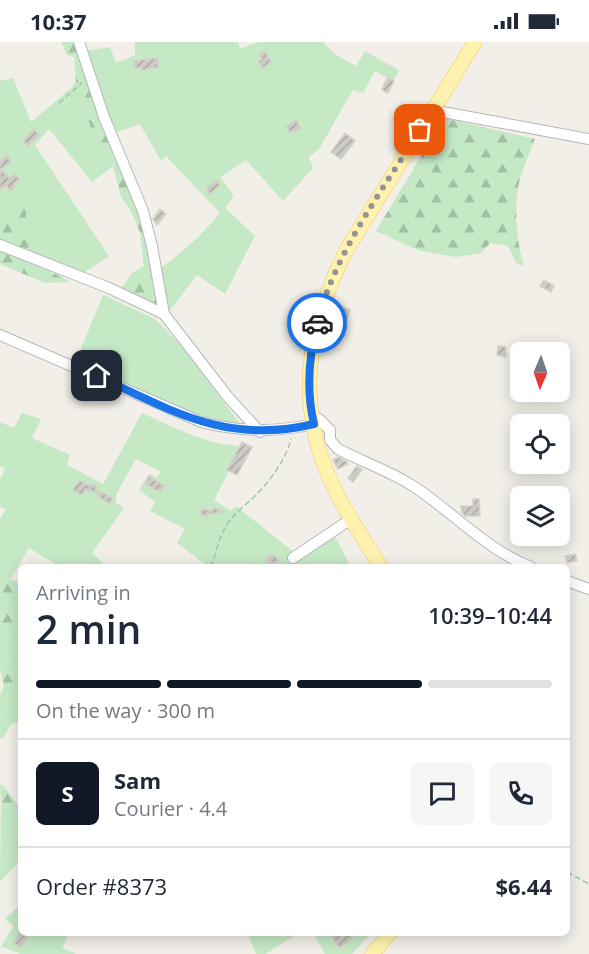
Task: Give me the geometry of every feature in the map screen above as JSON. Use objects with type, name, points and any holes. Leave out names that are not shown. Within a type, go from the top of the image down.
[{"type":"main road","points":[[379,564],[351,519],[323,461],[312,419],[308,386],[315,333],[333,277],[347,249],[475,42]]},
{"type":"main road","points":[[372,954],[387,936]]},
{"type":"street","points":[[79,42],[104,117],[143,211],[152,246],[164,314]]},
{"type":"street","points":[[432,110],[589,139]]},
{"type":"street","points":[[0,245],[109,288],[164,314],[228,397],[261,432]]},
{"type":"street","points":[[0,335],[201,422],[227,429],[261,432],[293,429],[312,419],[330,430],[330,440],[338,449],[412,485],[489,545],[523,564]]},
{"type":"street","points":[[293,558],[351,519]]},
{"type":"street","points":[[570,582],[589,589]]},
{"type":"path","points":[[59,103],[89,76]]},
{"type":"path","points":[[212,564],[227,524],[255,495],[279,465],[289,449],[293,429]]},
{"type":"path","points":[[570,874],[589,884]]},
{"type":"green space","points":[[61,42],[74,42],[93,102],[129,180],[142,220],[157,297],[156,308],[121,289],[131,274],[144,266],[140,232],[131,211],[121,197],[110,154],[94,140],[82,97],[70,89],[76,82],[74,57],[67,55]]},
{"type":"green space","points":[[135,42],[238,42],[240,49],[258,42],[323,42],[336,55],[356,66],[365,51],[399,70],[393,81],[375,71],[363,93],[353,90],[319,149],[309,157],[313,168],[283,201],[246,160],[220,177],[234,195],[225,208],[255,236],[225,294],[197,275],[168,313],[158,270],[191,243],[220,213],[166,156],[161,161],[140,124],[114,133],[85,51],[110,47],[116,63],[135,55]]},
{"type":"green space","points":[[13,78],[31,122],[70,89],[82,96],[94,140],[110,154],[113,166],[92,182],[49,129],[35,145],[109,256],[82,274],[35,255],[6,204],[0,201],[0,81]]},
{"type":"green space","points":[[444,118],[535,139],[522,172],[517,193],[519,246],[524,266],[516,263],[508,246],[490,243],[481,253],[456,257],[420,251],[376,231]]},
{"type":"green space","points":[[21,200],[27,207],[25,223],[44,244],[35,255],[0,240],[0,201],[6,204]]},
{"type":"green space","points":[[0,250],[32,262],[71,282],[45,283],[0,264]]},
{"type":"green space","points":[[103,295],[155,319],[180,344],[243,428],[222,424],[179,410],[76,361]]},
{"type":"green space","points":[[22,413],[41,419],[32,438],[70,455],[67,465],[103,484],[142,413],[203,439],[242,446],[214,500],[231,511],[236,506],[300,557],[334,535],[349,564],[205,564],[177,543],[185,529],[150,511],[155,502],[139,490],[149,474],[157,477],[161,472],[136,459],[116,495],[116,503],[124,508],[92,553],[104,564],[55,564],[29,548],[10,580],[0,575],[0,519],[6,509],[0,507],[0,479],[5,469],[0,466],[0,422],[14,428]]},
{"type":"green space","points":[[0,575],[18,583],[17,686],[4,686],[0,669],[14,656],[16,641],[0,636]]},
{"type":"green space","points":[[0,636],[17,641],[14,656],[0,669]]},
{"type":"green space","points":[[18,684],[18,722],[11,724],[0,715],[0,696],[4,686],[17,686]]},
{"type":"green space","points":[[0,715],[11,724],[3,738],[0,738]]},
{"type":"green space","points":[[0,785],[3,785],[18,805],[18,814],[1,802]]},
{"type":"green space","points":[[1,802],[18,814],[16,830],[18,832],[18,861],[0,881]]},
{"type":"green space","points":[[18,907],[18,936],[68,936],[62,948],[76,954],[20,954],[1,946],[14,926],[5,919]]},
{"type":"green space","points":[[294,936],[265,954],[256,954],[249,937]]},
{"type":"green space","points":[[315,936],[368,936],[352,954],[325,954]]},
{"type":"building","points":[[265,51],[271,62],[263,68],[258,62],[262,59],[259,56]]},
{"type":"building","points":[[158,58],[158,67],[142,70],[142,67],[135,68],[134,61]]},
{"type":"building","points":[[387,78],[394,81],[388,93],[382,90]]},
{"type":"building","points":[[296,120],[301,128],[290,132],[286,127]]},
{"type":"building","points":[[34,129],[39,135],[28,146],[23,141]]},
{"type":"building","points":[[345,133],[355,141],[341,159],[331,152]]},
{"type":"building","points":[[7,156],[11,162],[1,169],[9,178],[15,174],[20,180],[13,185],[15,188],[10,191],[6,185],[0,190],[0,161]]},
{"type":"building","points":[[216,180],[220,185],[210,194],[206,189]]},
{"type":"building","points":[[160,209],[166,214],[157,225],[153,219]]},
{"type":"building","points":[[544,280],[554,286],[551,292],[540,286]]},
{"type":"building","points":[[340,306],[350,310],[342,333],[332,329]]},
{"type":"building","points":[[498,346],[506,347],[506,357],[497,355]]},
{"type":"building","points":[[242,442],[252,447],[237,475],[227,470]]},
{"type":"building","points":[[338,457],[348,464],[338,469],[333,460]]},
{"type":"building","points":[[357,466],[362,470],[353,482],[348,478]]},
{"type":"building","points":[[149,476],[164,486],[160,492],[145,484]]},
{"type":"building","points":[[79,480],[87,485],[94,484],[98,493],[85,489],[82,495],[73,490]]},
{"type":"building","points":[[100,491],[113,499],[110,504],[97,496]]},
{"type":"building","points":[[473,499],[479,499],[480,516],[465,516],[461,506],[473,506]]},
{"type":"building","points":[[203,508],[209,511],[214,508],[225,512],[209,514],[207,517],[200,513]]},
{"type":"building","points":[[272,554],[279,560],[276,564],[272,562],[270,564],[266,560]]},
{"type":"building","points":[[575,554],[577,561],[567,563],[565,556]]},
{"type":"building","points":[[18,935],[28,936],[21,948],[13,943]]},
{"type":"building","points":[[330,936],[354,936],[340,948]]},
{"type":"way so far","points":[[317,323],[333,277],[347,249],[420,130]]},
{"type":"route","points":[[97,376],[178,414],[227,429],[261,432],[293,429],[314,424],[309,405],[308,386],[317,323]]}]
